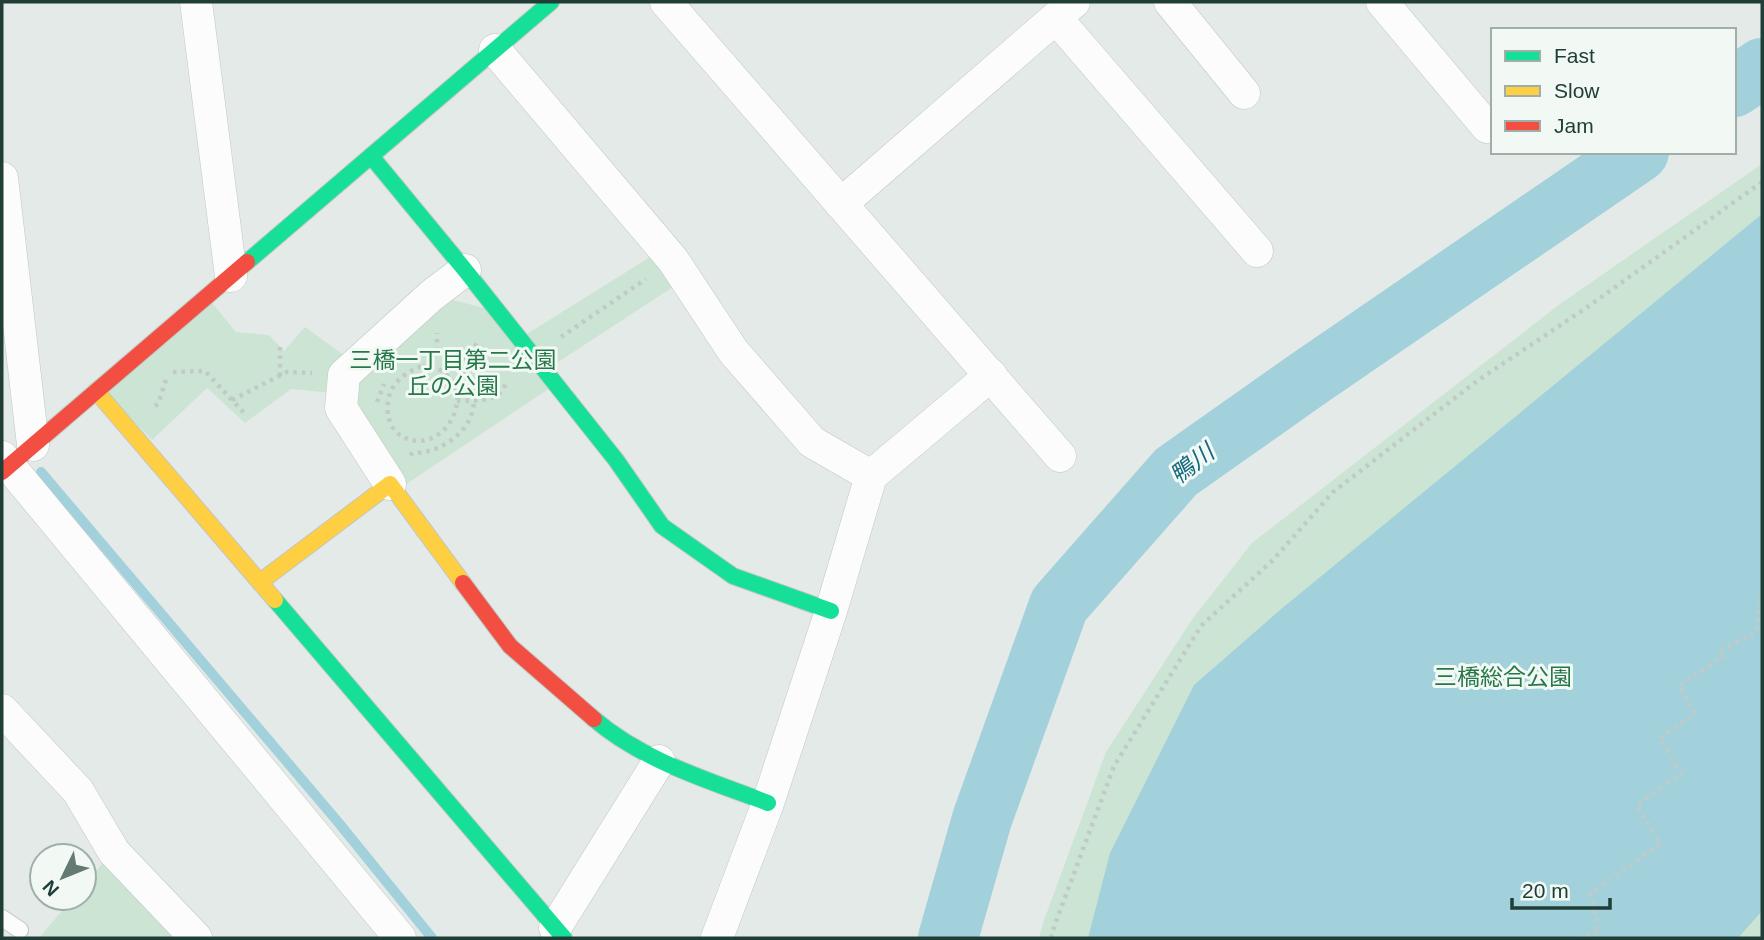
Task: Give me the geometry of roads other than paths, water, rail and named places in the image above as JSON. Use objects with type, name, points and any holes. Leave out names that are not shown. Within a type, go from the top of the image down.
[{"type":"street","points":[[196,2],[231,276]]},
{"type":"street","points":[[400,938],[4,465],[33,446],[551,2]]},
{"type":"street","points":[[666,2],[1060,456]]},
{"type":"street","points":[[1170,2],[1244,93]]},
{"type":"street","points":[[1382,2],[1486,127]]},
{"type":"street","points":[[841,204],[1065,10],[1257,251]]},
{"type":"street","points":[[495,50],[673,260],[733,351],[811,442],[871,476]]},
{"type":"street","points":[[372,156],[616,460],[662,526],[733,576],[831,611]]},
{"type":"street","points":[[2,178],[33,446]]},
{"type":"street","points":[[466,270],[432,295],[344,375],[341,408],[390,484],[510,646],[606,729],[659,761],[768,803]]},
{"type":"street","points":[[717,938],[768,803],[831,611],[871,476],[991,375]]},
{"type":"street","points":[[96,391],[559,933],[659,761]]},
{"type":"street","points":[[260,582],[390,484]]},
{"type":"street","points":[[2,710],[78,791],[114,852],[196,938]]},
{"type":"lane","points":[[2,918],[20,930]]},
{"type":"water","name":"三橋総合公園","points":[[1762,214],[1762,911],[1738,938],[1088,938],[1110,853],[1194,685],[1280,610]]},
{"type":"waterway","name":"鴨川","points":[[1736,86],[1762,68]]},
{"type":"waterway","name":"鴨川","points":[[948,938],[982,819],[1059,605],[1176,472],[1636,154]]},
{"type":"waterway","points":[[41,472],[338,822],[432,938]]},
{"type":"park label","name":"三橋一丁目第二公園 丘の公園","points":[[453,373]]}]
